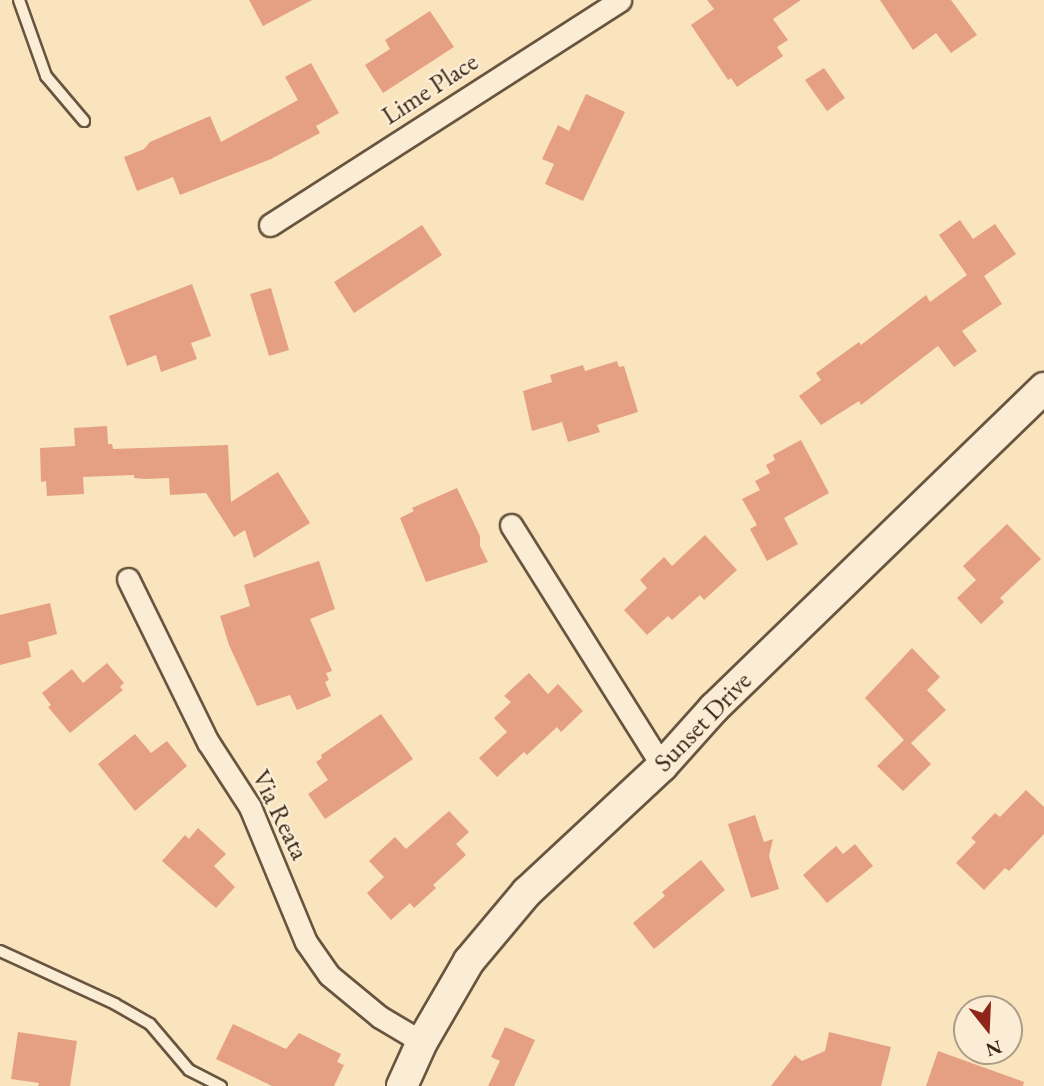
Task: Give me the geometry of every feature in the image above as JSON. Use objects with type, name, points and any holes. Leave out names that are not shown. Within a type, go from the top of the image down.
[{"type":"main road","name":"Sunset Drive","points":[[402,1086],[422,1042],[469,961],[527,892],[662,766],[714,708],[1044,388]]},
{"type":"street","name":"Lime Place","points":[[270,225],[620,0]]},
{"type":"street","points":[[511,525],[662,766]]},
{"type":"street","name":"Via Reata","points":[[128,579],[208,742],[250,807],[306,942],[329,975],[380,1017],[422,1042]]},
{"type":"lane","points":[[19,0],[46,76],[84,121]]},
{"type":"lane","points":[[0,951],[115,1004],[150,1024],[189,1070],[221,1086]]},
{"type":"building","points":[[249,0],[312,0],[263,26]]},
{"type":"building","points":[[707,0],[801,0],[773,19],[788,40],[777,47],[783,56],[737,87],[731,78],[728,80],[691,25],[714,9]]},
{"type":"building","points":[[880,0],[951,0],[977,35],[951,53],[936,33],[913,50]]},
{"type":"building","points":[[430,11],[454,47],[383,93],[365,65],[390,49],[385,40]]},
{"type":"building","points":[[311,63],[339,113],[316,126],[320,133],[271,159],[180,195],[173,177],[137,191],[124,157],[144,149],[150,142],[210,116],[221,142],[298,100],[285,77]]},
{"type":"building","points":[[824,68],[845,98],[827,111],[805,80]]},
{"type":"building","points":[[586,94],[625,112],[583,201],[545,184],[554,164],[542,159],[558,125],[569,131]]},
{"type":"building","points":[[960,220],[973,239],[995,224],[1016,254],[984,276],[1002,304],[962,331],[977,351],[954,367],[938,346],[861,405],[859,401],[821,425],[799,396],[821,380],[816,373],[859,342],[861,345],[926,295],[930,302],[967,275],[939,235]]},
{"type":"building","points":[[422,225],[442,255],[354,313],[334,282]]},
{"type":"building","points":[[192,284],[211,336],[191,343],[197,359],[161,372],[156,355],[127,366],[109,316]]},
{"type":"building","points":[[271,288],[289,350],[269,356],[250,294]]},
{"type":"building","points":[[617,361],[619,367],[624,366],[638,412],[597,425],[600,432],[568,442],[562,422],[532,431],[523,391],[552,382],[550,375],[583,365],[585,371]]},
{"type":"building","points":[[107,426],[108,444],[112,444],[113,449],[228,445],[231,502],[278,472],[310,523],[254,558],[245,530],[234,537],[206,493],[170,495],[169,478],[145,479],[134,478],[134,475],[83,477],[84,494],[47,496],[46,481],[41,482],[40,448],[75,446],[74,428]]},
{"type":"building","points":[[801,440],[829,493],[784,518],[798,544],[767,561],[750,529],[757,525],[742,499],[760,490],[755,481],[770,473],[766,465],[775,460],[773,455]]},
{"type":"building","points":[[457,488],[480,536],[480,546],[488,562],[426,582],[400,518],[414,511],[412,508]]},
{"type":"building","points":[[1007,524],[1041,559],[1000,598],[1004,602],[981,624],[957,598],[976,580],[963,566]]},
{"type":"building","points":[[705,535],[737,570],[704,600],[700,595],[672,620],[668,616],[647,635],[624,610],[647,588],[640,580],[664,557],[672,566]]},
{"type":"building","points":[[319,561],[335,609],[310,619],[332,671],[326,673],[329,680],[325,682],[331,696],[297,710],[290,695],[257,706],[229,645],[220,616],[250,606],[244,585]]},
{"type":"building","points":[[50,603],[57,634],[28,642],[31,657],[0,665],[0,615]]},
{"type":"building","points":[[912,648],[940,677],[927,690],[946,710],[911,743],[931,764],[903,791],[877,766],[904,740],[865,698]]},
{"type":"building","points":[[107,663],[124,683],[120,687],[123,690],[70,733],[48,707],[51,705],[42,693],[72,669],[83,683]]},
{"type":"building","points":[[529,673],[548,694],[558,684],[583,711],[561,732],[557,727],[527,755],[524,752],[497,777],[479,758],[507,732],[494,718],[511,702],[504,696]]},
{"type":"building","points":[[381,714],[413,759],[325,819],[308,794],[328,780],[316,762],[322,758],[321,755]]},
{"type":"building","points":[[135,734],[151,753],[167,741],[187,766],[135,811],[98,764]]},
{"type":"building","points":[[1026,790],[1044,807],[1044,834],[1009,871],[1005,868],[984,890],[956,863],[976,842],[971,838],[995,813],[1000,817]]},
{"type":"building","points":[[449,811],[469,832],[456,844],[466,855],[433,885],[436,888],[414,908],[410,903],[391,920],[367,893],[384,877],[369,861],[395,837],[406,849]]},
{"type":"building","points":[[755,815],[764,842],[773,839],[769,856],[779,889],[751,898],[728,824]]},
{"type":"building","points":[[198,828],[226,854],[214,866],[235,887],[216,908],[162,861],[185,835],[189,839]]},
{"type":"building","points":[[855,844],[873,866],[827,903],[803,875],[836,846],[843,854]]},
{"type":"building","points":[[701,860],[725,890],[654,949],[633,923],[665,896],[662,892]]},
{"type":"building","points":[[233,1024],[286,1049],[299,1033],[341,1054],[337,1062],[344,1065],[334,1086],[272,1086],[216,1059]]},
{"type":"building","points":[[505,1027],[535,1040],[514,1086],[488,1086],[500,1061],[491,1057]]},
{"type":"building","points":[[18,1032],[77,1041],[70,1086],[38,1086],[39,1083],[11,1079]]},
{"type":"building","points":[[829,1032],[891,1047],[881,1086],[771,1086],[795,1055],[802,1061],[825,1051]]},
{"type":"building","points":[[938,1051],[953,1056],[953,1065],[977,1065],[1024,1082],[1023,1086],[926,1086]]}]
